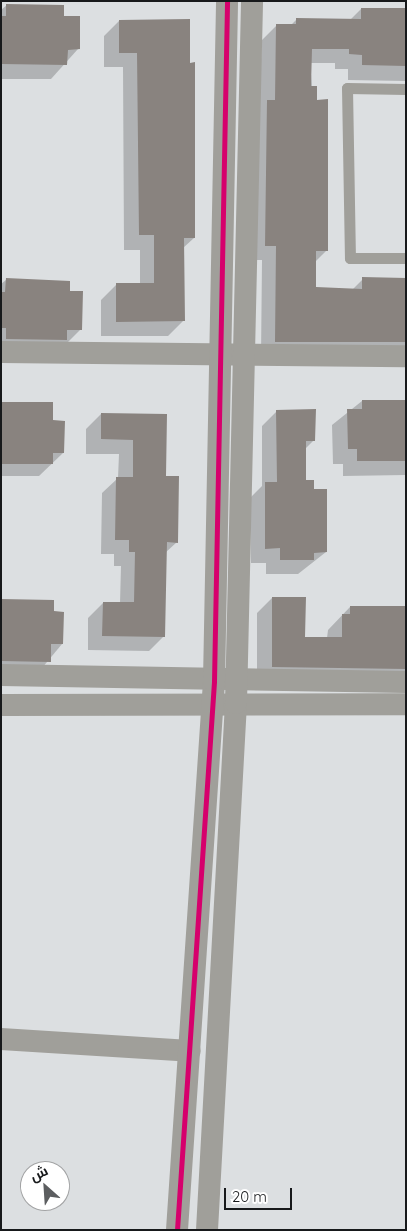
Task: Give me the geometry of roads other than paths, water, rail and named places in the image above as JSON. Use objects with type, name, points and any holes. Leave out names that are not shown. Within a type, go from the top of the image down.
[{"type":"street","points":[[227,1],[220,352],[228,688]]},
{"type":"street","points":[[207,1230],[228,688],[244,352],[252,1]]},
{"type":"street","points":[[1,352],[244,352],[406,356]]},
{"type":"street","points":[[1,675],[228,688],[406,704]]},
{"type":"street","points":[[1,705],[212,703],[228,688],[406,682]]},
{"type":"street","points":[[177,1230],[212,703]]},
{"type":"street","points":[[1,1039],[190,1051]]},
{"type":"lane","points":[[406,89],[347,88],[350,258],[406,258]]}]
